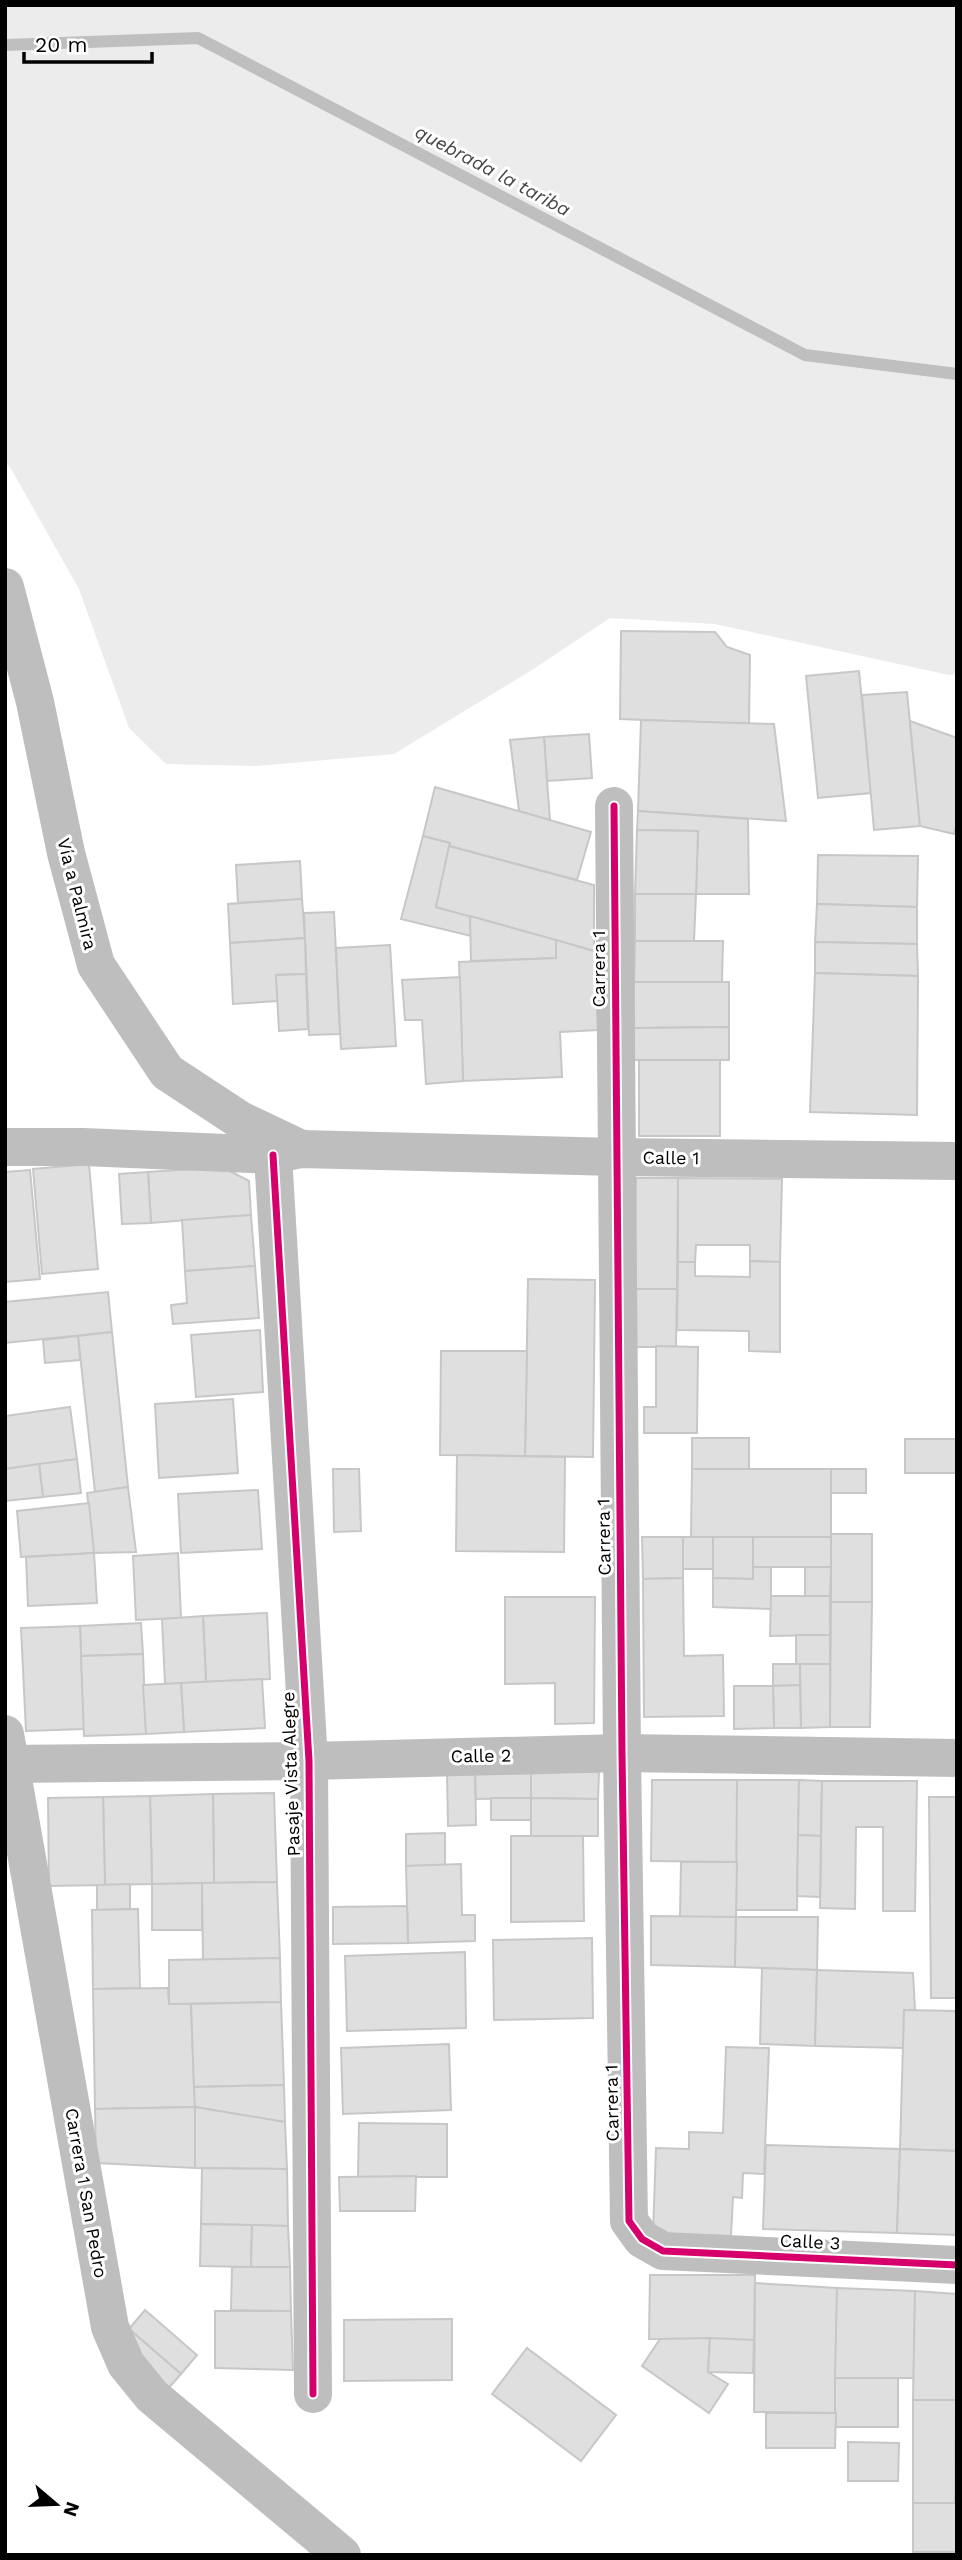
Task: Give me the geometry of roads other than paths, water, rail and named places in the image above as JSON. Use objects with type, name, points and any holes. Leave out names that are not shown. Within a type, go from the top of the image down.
[{"type":"street","name":"Vía a Palmira","points":[[5,587],[35,702],[66,853],[96,965],[167,1072],[287,1152]]},
{"type":"street","name":"Carrera 1","points":[[614,806],[629,2221],[642,2239],[663,2251]]},
{"type":"street","name":"Calle 1","points":[[5,1147],[957,1161]]},
{"type":"street","name":"Pasaje Vista Alegre","points":[[287,1152],[309,1761],[313,2394]]},
{"type":"street","name":"Calle 2","points":[[7,1754],[309,1761],[622,1753],[957,1758]]},
{"type":"street","name":"Carrera 1 San Pedro","points":[[7,1754],[110,2328],[126,2364],[152,2396],[342,2555]]},
{"type":"street","name":"Calle 3","points":[[663,2251],[957,2265]]},
{"type":"waterway","name":"quebrada la tariba","points":[[5,45],[198,38],[805,355],[957,374]]}]
